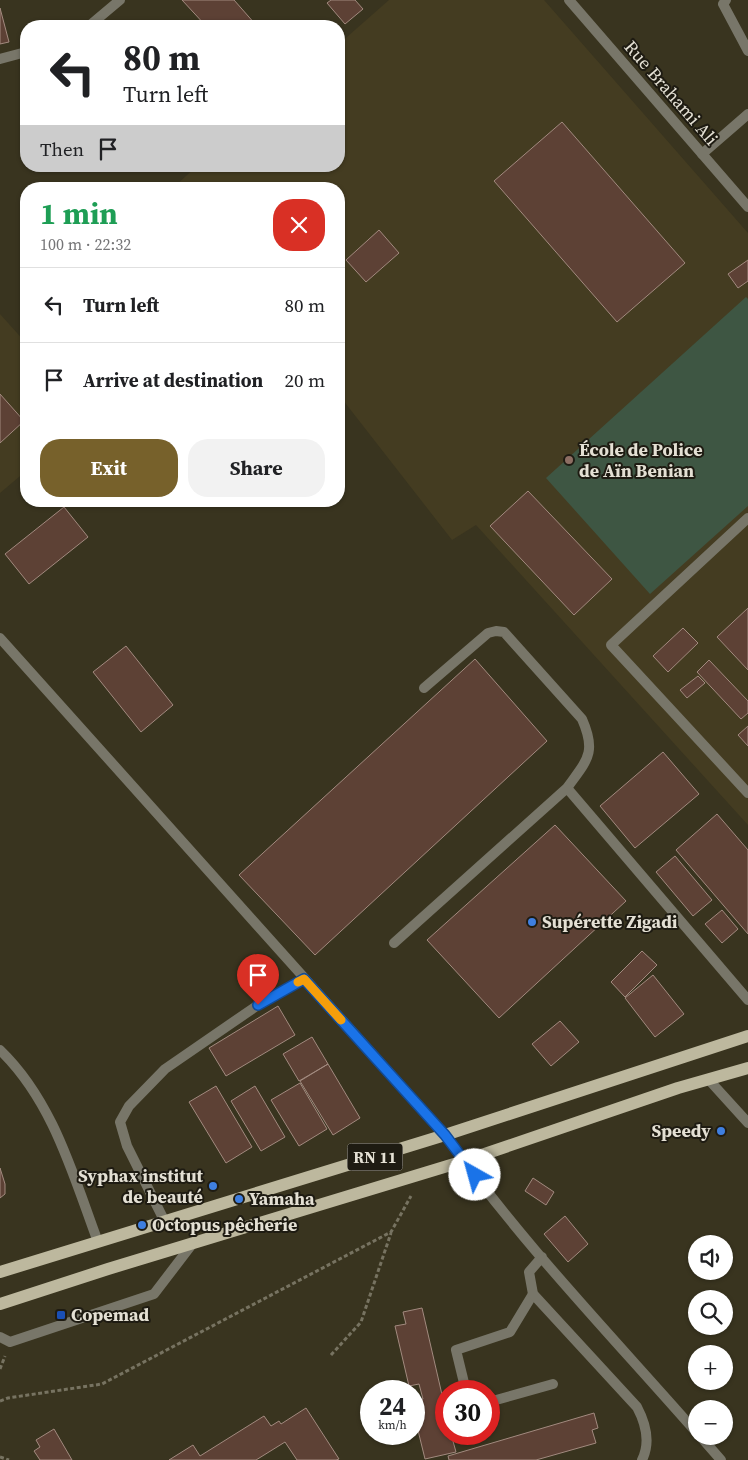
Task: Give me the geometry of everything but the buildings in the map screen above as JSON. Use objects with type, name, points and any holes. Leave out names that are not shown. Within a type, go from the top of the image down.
[{"type":"main road","name":"RN 11","points":[[0,1272],[445,1135],[748,1036]]},
{"type":"main road","name":"RN 11","points":[[0,1304],[464,1161],[678,1088],[748,1068]]},
{"type":"street","points":[[96,20],[120,0]]},
{"type":"street","name":"Rue Brahami Ali","points":[[569,0],[748,207]]},
{"type":"street","points":[[726,0],[723,4],[748,51]]},
{"type":"street","points":[[0,59],[20,54]]},
{"type":"street","points":[[702,154],[748,114]]},
{"type":"street","points":[[748,518],[611,645],[748,794]]},
{"type":"street","points":[[394,943],[567,788],[587,760],[589,749],[587,730],[582,719],[504,632],[496,631],[488,634],[424,688]]},
{"type":"street","points":[[0,638],[445,1135],[542,1257],[688,1423]]},
{"type":"street","points":[[567,788],[748,1000]]},
{"type":"street","points":[[166,1222],[127,1146],[120,1122],[128,1106],[165,1069],[258,1005],[304,979]]},
{"type":"street","points":[[0,1050],[13,1062],[31,1085],[44,1107],[66,1156],[98,1242]]},
{"type":"street","points":[[709,1080],[748,1123]]},
{"type":"street","points":[[0,1337],[10,1342],[154,1294],[193,1243]]},
{"type":"street","points":[[542,1257],[529,1272],[533,1294],[638,1407],[647,1430],[647,1444],[642,1460]]},
{"type":"street","points":[[463,1380],[456,1350],[510,1332],[533,1294]]},
{"type":"street","points":[[500,1399],[553,1384]]},
{"type":"street","points":[[708,1445],[721,1460]]},
{"type":"path","points":[[331,1355],[361,1322],[391,1232],[422,1174]]},
{"type":"path","points":[[0,1401],[8,1398],[102,1384],[391,1232]]},
{"type":"path","points":[[0,1457],[9,1460]]},
{"type":"shaded area","name":"École de Police de Aïn Benian","points":[[389,0],[544,0],[748,233],[748,825],[476,525],[452,540],[345,403],[345,182],[179,182],[190,172],[345,172],[345,39]]},
{"type":"shaded area","points":[[0,314],[20,336],[20,476],[0,493]]},
{"type":"green space","points":[[746,297],[748,299],[748,506],[650,594],[546,478]]},
{"type":"slow traffic","points":[[298,982],[304,979],[341,1020]]},
{"type":"place","name":"École de Police de Aïn Benian","points":[[569,460]]},
{"type":"place","name":"Supérette Zigadi","points":[[532,922]]},
{"type":"place","name":"Speedy","points":[[721,1131]]},
{"type":"place","name":"Syphax institut de beauté","points":[[213,1186]]},
{"type":"place","name":"Yamaha","points":[[239,1199]]},
{"type":"place","name":"Octopus pêcherie","points":[[142,1225]]},
{"type":"place","name":"Copemad","points":[[61,1315]]},
{"type":"route","points":[[258,1005],[304,979],[445,1135],[475,1175]]}]
